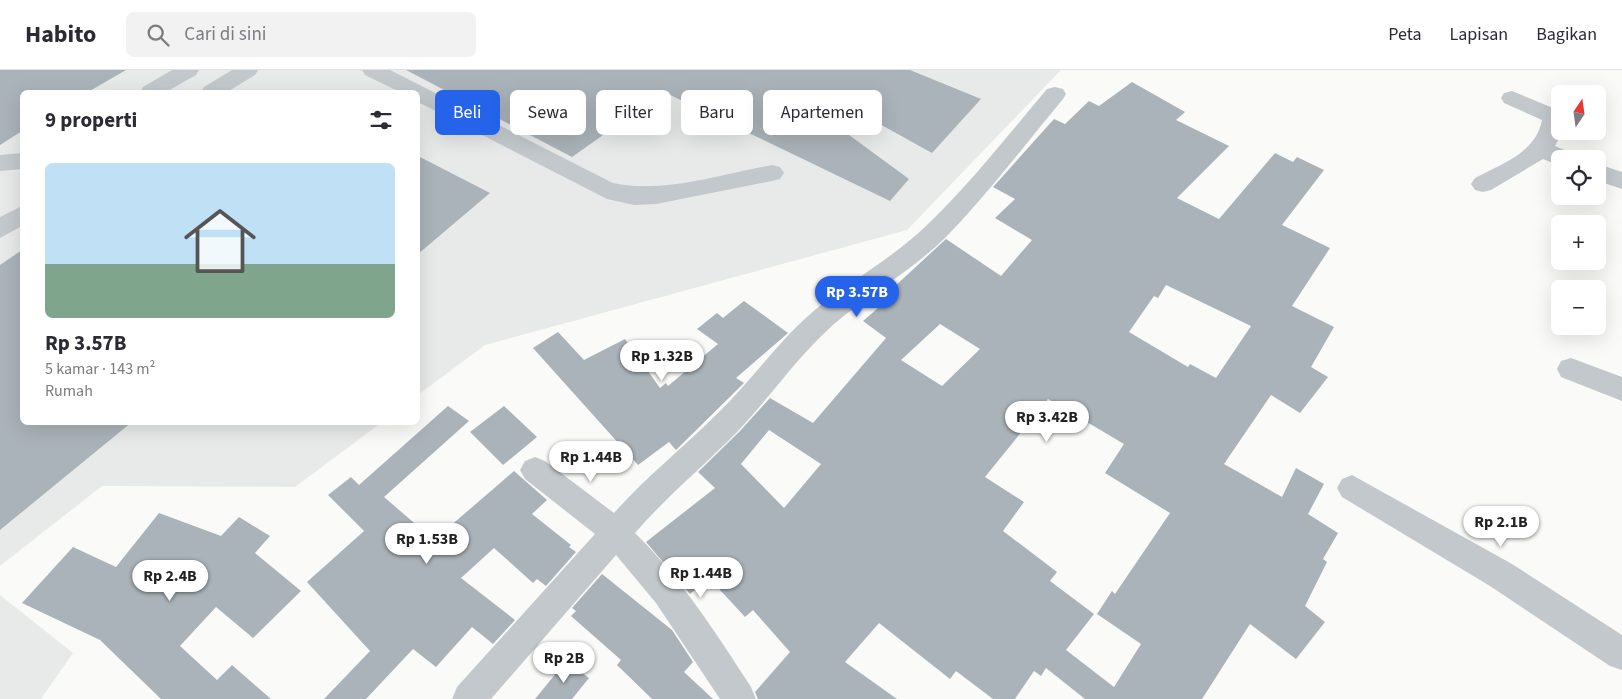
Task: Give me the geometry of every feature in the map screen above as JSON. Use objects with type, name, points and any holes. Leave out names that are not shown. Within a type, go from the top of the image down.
[{"type":"street","points":[[154,90],[188,70]]},
{"type":"street","points":[[215,90],[247,70]]},
{"type":"street","points":[[373,70],[411,90]]},
{"type":"street","points":[[469,699],[533,625],[660,485],[727,424],[796,343],[826,316],[908,256],[964,204],[1055,94]]},
{"type":"street","points":[[420,95],[607,190],[634,196],[656,195],[772,173]]},
{"type":"street","points":[[1483,184],[1525,161],[1541,149],[1551,133],[1554,117],[1512,98]]},
{"type":"street","points":[[1541,149],[1551,153]]},
{"type":"street","points":[[0,163],[20,161]]},
{"type":"street","points":[[1606,175],[1622,181]]},
{"type":"street","points":[[0,229],[20,216]]},
{"type":"street","points":[[1571,369],[1622,389]]},
{"type":"street","points":[[535,470],[592,512],[617,534],[675,602],[697,632],[740,699]]},
{"type":"street","points":[[1352,488],[1501,575],[1622,654]]},
{"type":"shaded area","points":[[0,70],[1061,70],[907,230],[485,345],[420,394],[420,90],[20,90],[20,425],[378,425],[295,487],[102,486],[0,566]]},
{"type":"shaded area","points":[[0,595],[73,653],[41,699],[0,699]]},
{"type":"building","points":[[0,70],[126,70],[91,90],[20,90],[20,132],[0,145]]},
{"type":"building","points":[[406,70],[910,70],[981,99],[932,153],[882,125],[882,90],[763,90],[763,135],[849,135],[909,179],[890,201],[753,135],[753,90],[681,90],[681,100],[671,95],[671,90],[596,90],[596,135],[603,135],[572,157],[530,135],[586,135],[586,90],[510,90],[510,125],[500,119],[500,90],[444,90]]},
{"type":"building","points":[[1132,82],[1185,112],[1176,120],[1229,146],[1177,198],[1219,219],[1275,153],[1293,162],[1297,157],[1324,170],[1282,225],[1330,248],[1292,306],[1334,327],[1311,367],[1328,377],[1300,413],[1271,395],[1224,464],[1282,497],[1296,468],[1324,484],[1308,514],[1338,533],[1323,559],[1327,562],[1305,606],[1325,622],[1296,659],[1250,624],[1202,699],[1085,699],[1046,668],[1041,676],[1034,671],[1015,699],[993,699],[956,671],[950,679],[879,623],[845,662],[897,699],[758,699],[755,692],[790,652],[753,610],[745,617],[709,578],[690,594],[646,542],[715,488],[698,472],[770,398],[813,423],[886,338],[863,321],[899,290],[894,287],[946,239],[1001,276],[1032,240],[995,218],[1015,199],[993,187],[1054,119],[1065,124],[1089,101],[1099,106]],"holes":[[[1166,285],[1251,326],[1216,378],[1190,364],[1188,367],[1129,332],[1154,296],[1158,298]],[[940,324],[980,349],[942,386],[901,360]],[[1048,399],[1124,444],[1105,473],[1170,513],[1115,594],[1112,591],[1097,614],[1141,644],[1114,687],[1066,650],[1094,614],[1050,581],[1057,572],[1003,531],[1024,502],[985,477]],[[769,430],[821,464],[784,508],[741,464]]]},
{"type":"building","points":[[420,157],[490,193],[420,252]]},
{"type":"building","points":[[20,251],[20,425],[128,425],[0,530],[0,265]]},
{"type":"building","points":[[744,301],[788,333],[736,378],[744,383],[676,450],[669,442],[638,465],[533,348],[558,332],[584,360],[625,339],[660,388],[666,383],[668,386],[718,344],[697,329],[717,313],[723,318]]},
{"type":"building","points":[[448,406],[469,421],[384,497],[434,540],[514,471],[547,500],[532,514],[571,545],[569,547],[576,552],[546,586],[537,579],[533,583],[494,548],[461,578],[515,620],[493,644],[472,627],[436,667],[413,649],[366,699],[324,699],[370,651],[307,582],[364,531],[328,495],[351,477],[359,485]]},
{"type":"building","points":[[504,406],[537,437],[503,465],[470,432]]},
{"type":"building","points":[[159,513],[221,536],[239,517],[270,536],[255,553],[301,591],[253,638],[216,607],[180,646],[217,680],[232,665],[271,699],[161,699],[100,640],[22,603],[73,547],[116,567]]},
{"type":"building","points":[[602,574],[672,630],[693,662],[684,672],[713,699],[652,699],[617,665],[621,660],[571,616],[576,611],[572,608]]},
{"type":"building","points":[[566,661],[589,678],[572,699],[535,699]]}]
